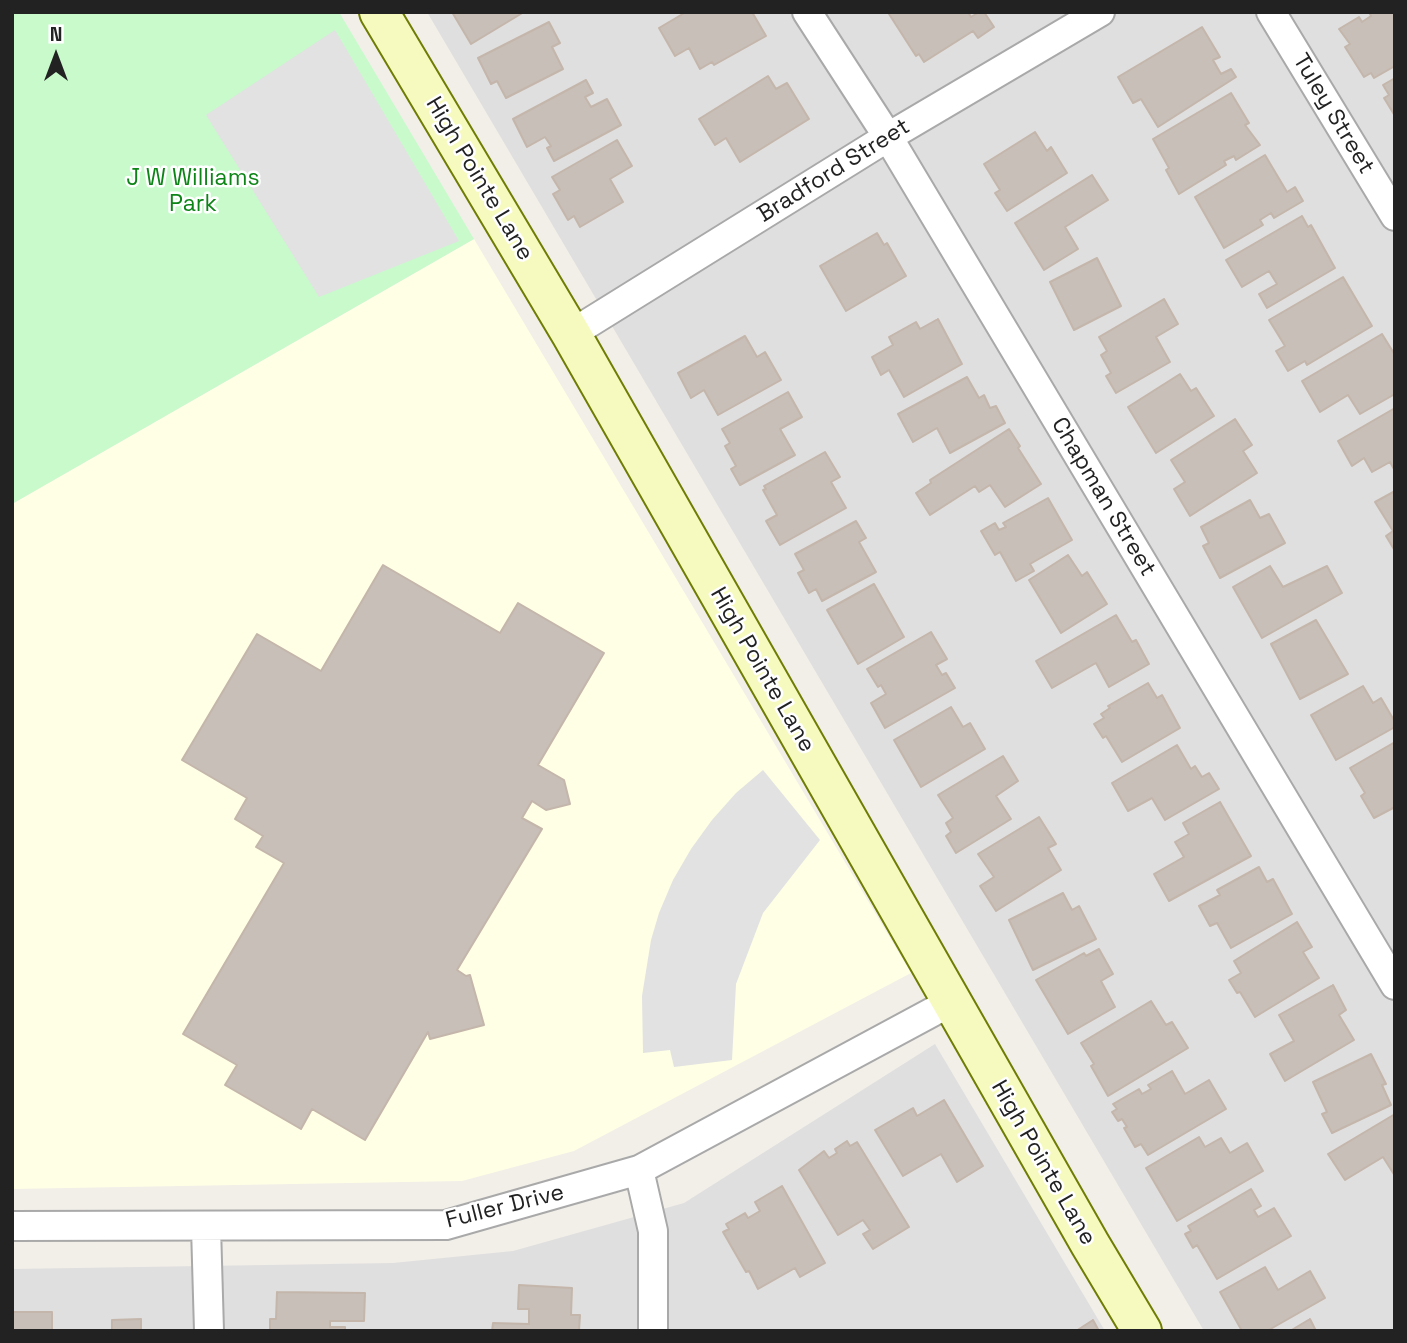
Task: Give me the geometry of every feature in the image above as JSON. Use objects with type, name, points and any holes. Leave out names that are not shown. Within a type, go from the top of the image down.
[{"type":"street","name":"High Pointe Lane","points":[[379,12],[571,334],[951,1002],[1142,1331]]},
{"type":"street","name":"Chapman Street","points":[[807,12],[888,136],[1395,985]]},
{"type":"street","name":"Bradford Street","points":[[571,334],[888,136],[1100,12]]},
{"type":"street","name":"Tuley Street","points":[[1271,12],[1395,216]]},
{"type":"street","name":"Fuller Drive","points":[[12,1226],[446,1225],[639,1170],[951,1002]]},
{"type":"street","points":[[639,1170],[653,1231],[653,1331]]},
{"type":"street","points":[[206,1227],[209,1331]]},
{"type":"shaded area","points":[[427,12],[1395,12],[1395,1331],[1204,1331]]},
{"type":"shaded area","points":[[335,30],[459,241],[319,297],[206,115]]},
{"type":"shaded area","points":[[474,239],[911,973],[574,1151],[462,1181],[12,1189],[12,504]]},
{"type":"shaded area","points":[[763,770],[820,840],[763,913],[736,984],[732,1060],[674,1067],[670,1050],[643,1053],[642,996],[651,940],[659,913],[673,880],[712,820],[736,793]]},
{"type":"shaded area","points":[[935,1044],[1105,1331],[12,1331],[12,1269],[393,1263],[513,1251],[684,1203]]},
{"type":"green space","name":"J W Williams Park","points":[[12,12],[339,12],[474,239],[12,504]]},
{"type":"building","points":[[452,12],[524,12],[471,44]]},
{"type":"building","points":[[686,12],[752,12],[766,36],[714,65],[712,62],[700,69],[689,48],[675,56],[659,28]]},
{"type":"building","points":[[968,12],[971,17],[984,12],[994,27],[978,38],[973,31],[924,62],[919,54],[916,56],[889,14]]},
{"type":"building","points":[[1369,12],[1395,12],[1395,66],[1374,78],[1371,73],[1364,77],[1345,47],[1350,44],[1339,29],[1359,17],[1362,22],[1371,16]]},
{"type":"building","points":[[549,22],[560,43],[552,47],[563,69],[506,98],[497,81],[491,84],[478,58]]},
{"type":"building","points":[[1202,27],[1220,57],[1213,60],[1221,74],[1231,69],[1236,77],[1158,127],[1141,99],[1133,103],[1118,77]]},
{"type":"building","points":[[768,76],[776,89],[787,83],[809,119],[740,162],[726,138],[715,145],[699,119]]},
{"type":"building","points":[[1395,78],[1395,116],[1384,98],[1389,95],[1383,85]]},
{"type":"building","points":[[586,80],[593,93],[585,97],[591,107],[607,99],[621,125],[554,161],[547,148],[551,146],[545,137],[527,147],[513,119]]},
{"type":"building","points":[[1231,93],[1249,123],[1245,125],[1260,145],[1236,160],[1234,156],[1224,161],[1226,165],[1179,194],[1153,139]]},
{"type":"building","points":[[1035,132],[1047,151],[1051,147],[1067,173],[1007,211],[995,193],[1000,190],[984,164]]},
{"type":"building","points":[[617,140],[632,166],[610,179],[623,202],[580,227],[574,216],[568,220],[553,194],[560,190],[552,177]]},
{"type":"building","points":[[1265,155],[1287,192],[1295,187],[1303,201],[1274,218],[1271,213],[1260,220],[1263,225],[1224,248],[1195,197]]},
{"type":"building","points":[[1092,175],[1108,200],[1065,227],[1078,249],[1044,270],[1015,223]]},
{"type":"building","points":[[1302,216],[1308,227],[1311,225],[1335,268],[1267,308],[1259,294],[1277,284],[1269,271],[1242,287],[1226,260]]},
{"type":"building","points":[[877,233],[884,245],[887,243],[906,276],[846,311],[820,266]]},
{"type":"building","points":[[1097,258],[1121,306],[1074,330],[1050,282]]},
{"type":"building","points":[[1343,277],[1372,326],[1307,365],[1305,361],[1288,371],[1276,351],[1285,346],[1269,320]]},
{"type":"building","points":[[1164,299],[1178,324],[1156,337],[1170,362],[1116,393],[1106,376],[1111,373],[1101,355],[1107,351],[1099,337]]},
{"type":"building","points":[[938,319],[962,364],[904,397],[889,370],[881,375],[872,357],[893,345],[889,337],[916,322],[920,329]]},
{"type":"building","points":[[1382,334],[1395,355],[1395,394],[1360,414],[1348,395],[1320,412],[1302,381]]},
{"type":"building","points":[[745,336],[757,357],[765,352],[781,380],[718,415],[704,390],[691,398],[678,373]]},
{"type":"building","points":[[1180,374],[1191,391],[1196,388],[1214,416],[1156,453],[1128,407]]},
{"type":"building","points":[[967,377],[979,398],[984,395],[990,408],[996,406],[1005,423],[950,453],[937,428],[913,442],[898,414]]},
{"type":"building","points":[[788,392],[802,417],[780,429],[795,455],[740,485],[731,469],[736,466],[725,446],[730,443],[722,429]]},
{"type":"building","points":[[1395,408],[1395,471],[1390,462],[1372,472],[1364,458],[1352,466],[1338,441]]},
{"type":"building","points":[[1235,419],[1252,445],[1243,451],[1257,473],[1190,516],[1174,489],[1185,482],[1171,460]]},
{"type":"building","points":[[1009,429],[1041,484],[1005,507],[990,485],[979,492],[975,486],[930,515],[916,493],[931,483],[930,480]]},
{"type":"building","points":[[825,452],[840,477],[831,482],[846,508],[780,545],[766,521],[777,515],[763,490],[766,489],[764,486]]},
{"type":"building","points":[[1395,491],[1395,551],[1386,536],[1393,531],[1375,502]]},
{"type":"building","points":[[1048,498],[1072,540],[1030,564],[1034,571],[1016,581],[1000,552],[995,555],[981,531],[995,523],[999,530],[1006,527],[1003,523]]},
{"type":"building","points":[[1250,500],[1260,518],[1269,514],[1285,543],[1220,578],[1203,546],[1209,543],[1201,527]]},
{"type":"building","points":[[856,521],[866,538],[859,542],[876,572],[822,601],[816,589],[809,593],[798,573],[804,570],[795,554]]},
{"type":"building","points":[[1068,555],[1082,576],[1087,572],[1107,604],[1061,633],[1029,580]]},
{"type":"building","points":[[383,565],[500,633],[518,603],[604,653],[538,765],[564,780],[570,804],[546,810],[532,801],[522,818],[542,829],[457,970],[466,976],[470,975],[484,1025],[430,1039],[428,1032],[365,1140],[312,1109],[301,1129],[225,1085],[237,1065],[183,1034],[284,863],[256,847],[263,836],[235,819],[247,798],[182,760],[257,634],[321,671]]},
{"type":"building","points":[[1270,566],[1283,587],[1327,566],[1342,593],[1262,638],[1233,587]]},
{"type":"building","points":[[874,584],[904,637],[858,664],[827,610]]},
{"type":"building","points":[[1116,615],[1132,642],[1136,640],[1149,664],[1109,687],[1096,663],[1052,688],[1036,661]]},
{"type":"building","points":[[1316,620],[1348,674],[1300,699],[1271,644]]},
{"type":"building","points":[[931,632],[947,659],[936,665],[942,675],[946,673],[955,688],[885,728],[871,703],[886,694],[881,685],[878,687],[867,669]]},
{"type":"building","points":[[1148,683],[1157,698],[1162,695],[1180,728],[1122,762],[1106,736],[1103,738],[1094,724],[1104,718],[1101,714],[1110,708],[1108,706]]},
{"type":"building","points":[[1363,686],[1373,703],[1381,698],[1395,722],[1395,727],[1336,760],[1311,715]]},
{"type":"building","points":[[951,707],[963,727],[970,723],[985,749],[921,787],[894,740]]},
{"type":"building","points":[[1395,742],[1395,807],[1374,818],[1361,796],[1365,793],[1350,768]]},
{"type":"building","points":[[1177,745],[1191,769],[1195,766],[1202,777],[1209,773],[1219,789],[1165,820],[1152,798],[1128,811],[1112,783]]},
{"type":"building","points":[[1003,756],[1018,781],[996,796],[1011,819],[956,853],[946,836],[951,832],[946,823],[953,818],[938,795]]},
{"type":"building","points":[[1220,802],[1251,856],[1169,901],[1154,874],[1184,857],[1175,842],[1189,834],[1183,823]]},
{"type":"building","points":[[1039,817],[1056,844],[1048,848],[1061,870],[996,911],[980,886],[994,877],[978,854]]},
{"type":"building","points":[[1259,867],[1267,882],[1273,879],[1292,914],[1231,948],[1217,923],[1210,926],[1199,906],[1220,895],[1217,890]]},
{"type":"building","points":[[1063,893],[1072,910],[1079,906],[1096,939],[1033,970],[1009,920]]},
{"type":"building","points":[[1297,922],[1312,947],[1303,952],[1319,978],[1255,1017],[1240,992],[1237,993],[1229,980],[1241,973],[1234,961]]},
{"type":"building","points":[[1099,949],[1113,974],[1101,981],[1115,1007],[1068,1034],[1036,980],[1084,953],[1086,956]]},
{"type":"building","points":[[1333,985],[1346,1010],[1339,1015],[1354,1040],[1285,1081],[1270,1054],[1294,1041],[1279,1015]]},
{"type":"building","points":[[1151,1001],[1166,1025],[1172,1022],[1188,1048],[1108,1096],[1081,1043]]},
{"type":"building","points":[[1371,1054],[1386,1084],[1382,1085],[1391,1105],[1332,1133],[1322,1114],[1327,1112],[1313,1082]]},
{"type":"building","points":[[1172,1071],[1185,1094],[1209,1080],[1226,1109],[1148,1155],[1141,1144],[1135,1147],[1122,1119],[1118,1121],[1112,1112],[1117,1109],[1113,1104],[1139,1089],[1142,1094],[1151,1089],[1148,1085]]},
{"type":"building","points":[[944,1100],[983,1166],[957,1182],[941,1154],[903,1176],[875,1130],[913,1108],[917,1116]]},
{"type":"building","points":[[1395,1114],[1395,1176],[1383,1157],[1345,1180],[1328,1154]]},
{"type":"building","points":[[1199,1137],[1205,1147],[1221,1138],[1230,1153],[1247,1143],[1263,1171],[1177,1221],[1146,1168]]},
{"type":"building","points":[[847,1141],[850,1146],[857,1142],[909,1227],[873,1249],[863,1234],[870,1230],[863,1220],[838,1235],[799,1170],[824,1151],[829,1158],[837,1153],[835,1149]]},
{"type":"building","points":[[782,1186],[825,1263],[800,1277],[795,1268],[758,1289],[723,1232],[729,1229],[726,1224],[745,1213],[748,1218],[760,1211],[755,1202]]},
{"type":"building","points":[[1251,1189],[1261,1206],[1254,1210],[1258,1217],[1274,1208],[1291,1236],[1217,1279],[1197,1245],[1193,1248],[1185,1234],[1191,1231],[1188,1226]]},
{"type":"building","points":[[1265,1267],[1278,1290],[1310,1271],[1325,1298],[1267,1331],[1242,1331],[1220,1292]]},
{"type":"building","points":[[519,1285],[572,1288],[571,1315],[580,1315],[579,1331],[492,1331],[493,1323],[529,1324],[529,1309],[518,1309]]},
{"type":"building","points":[[277,1292],[365,1293],[364,1321],[330,1321],[330,1327],[345,1327],[345,1331],[270,1331],[270,1319],[276,1319]]},
{"type":"building","points":[[12,1312],[52,1312],[52,1331],[12,1331]]},
{"type":"building","points":[[141,1319],[141,1331],[96,1331],[112,1330],[112,1320]]},
{"type":"building","points":[[1310,1319],[1316,1331],[1290,1331]]},
{"type":"building","points":[[1093,1320],[1099,1331],[1076,1331]]}]
